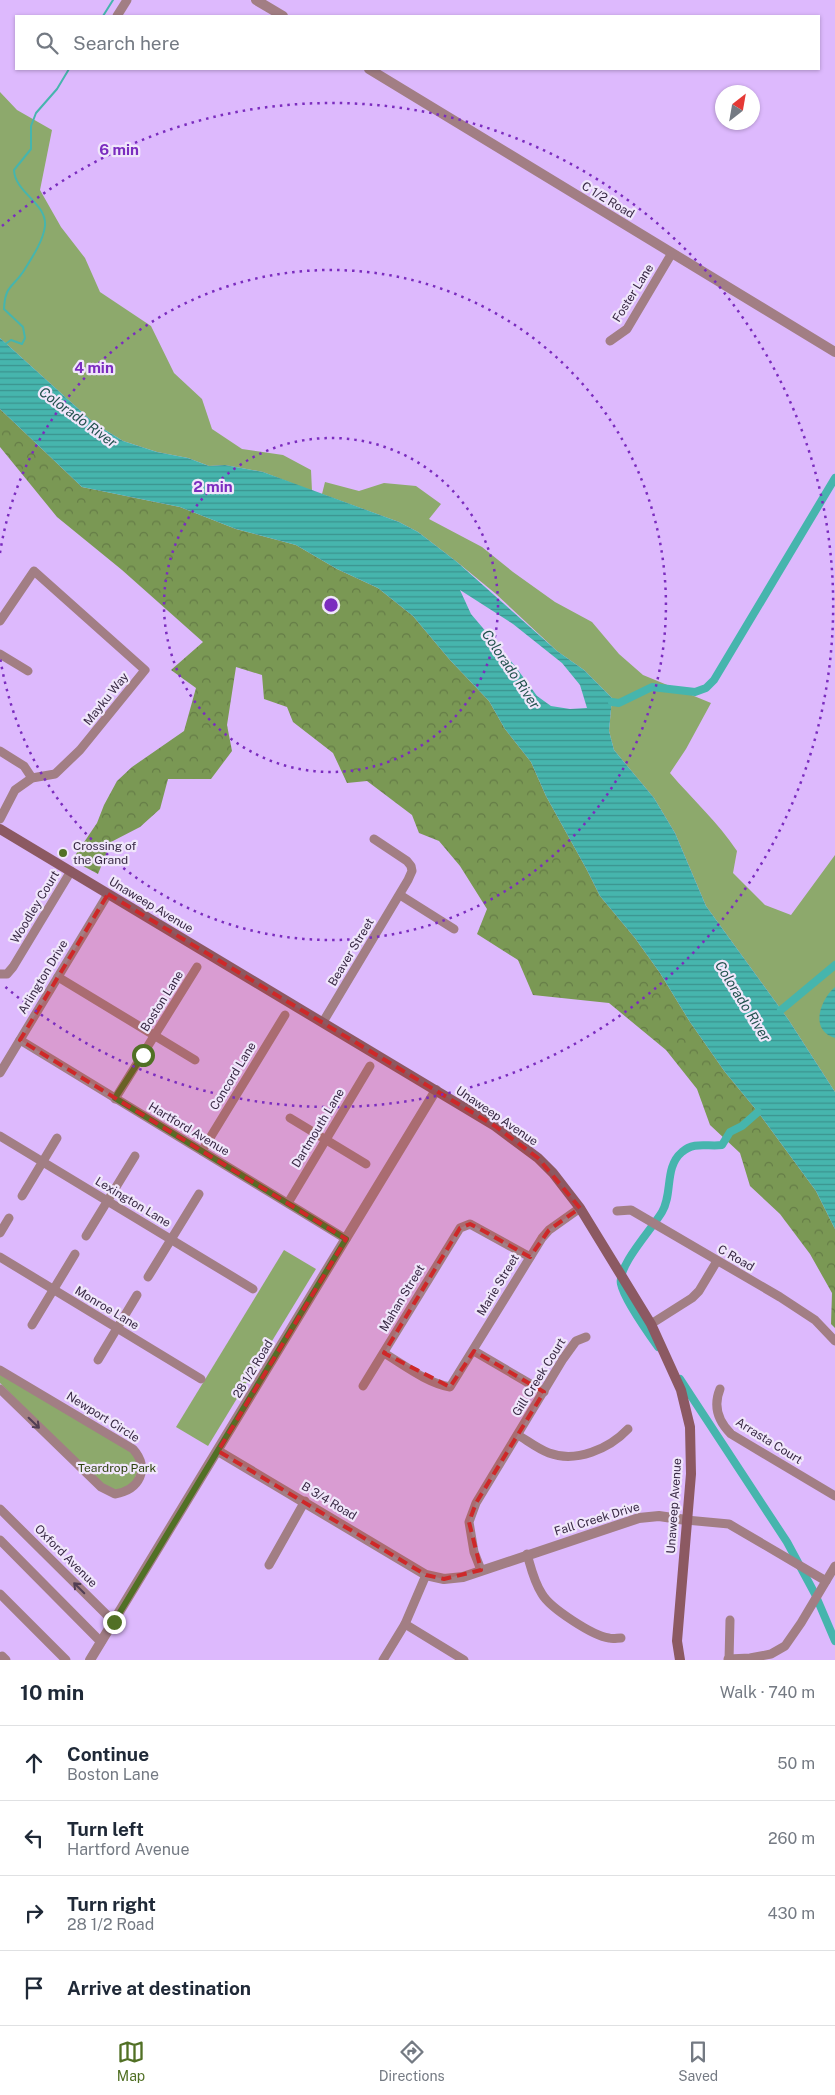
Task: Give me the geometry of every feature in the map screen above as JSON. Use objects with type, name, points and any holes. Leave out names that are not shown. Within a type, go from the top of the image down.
[{"type":"main road","name":"Unaweep Avenue","points":[[0,829],[436,1090],[518,1142],[553,1173],[580,1208],[651,1324],[681,1390],[690,1427],[691,1474],[677,1641],[680,1660]]},
{"type":"street","points":[[119,15],[127,0]]},
{"type":"street","points":[[256,0],[281,15]]},
{"type":"street","name":"C 1/2 Road","points":[[371,70],[835,352]]},
{"type":"street","name":"Foster Lane","points":[[610,341],[627,330],[672,253]]},
{"type":"street","name":"Mayku Way","points":[[0,621],[34,571],[145,670],[74,756],[55,774],[32,778],[15,790],[0,819]]},
{"type":"street","points":[[0,654],[28,671]]},
{"type":"street","points":[[0,751],[24,766],[32,778]]},
{"type":"street","name":"Beaver Street","points":[[323,1022],[400,895],[410,875],[411,866],[374,839]]},
{"type":"street","name":"Woodley Court","points":[[0,974],[7,974],[13,968],[71,871]]},
{"type":"street","name":"Arlington Drive","points":[[0,1073],[108,894]]},
{"type":"street","points":[[400,895],[454,929]]},
{"type":"street","name":"Boston Lane","points":[[115,1098],[197,967]]},
{"type":"street","points":[[58,977],[195,1060]]},
{"type":"street","name":"Concord Lane","points":[[202,1151],[285,1015]]},
{"type":"street","name":"Hartford Avenue","points":[[20,1040],[346,1239]]},
{"type":"street","name":"Dartmouth Lane","points":[[288,1203],[370,1066]]},
{"type":"street","name":"28 1/2 Road","points":[[90,1660],[436,1090]]},
{"type":"street","points":[[290,1118],[366,1164]]},
{"type":"street","name":"Lexington Lane","points":[[0,1136],[253,1289]]},
{"type":"street","points":[[22,1196],[58,1138]]},
{"type":"street","points":[[86,1236],[135,1156]]},
{"type":"street","points":[[148,1277],[200,1194]]},
{"type":"street","name":"Marie Street","points":[[384,1353],[426,1378],[450,1387],[530,1257],[549,1230],[580,1208]]},
{"type":"street","name":"C Road","points":[[617,1211],[632,1210],[780,1297],[815,1320],[835,1341]]},
{"type":"street","points":[[0,1233],[9,1218]]},
{"type":"street","name":"Mahan Street","points":[[363,1386],[460,1228],[470,1224],[480,1228],[530,1257]]},
{"type":"street","points":[[32,1324],[75,1254]]},
{"type":"street","name":"Monroe Lane","points":[[0,1258],[201,1379]]},
{"type":"street","points":[[651,1324],[692,1298],[699,1291],[717,1261]]},
{"type":"street","points":[[98,1360],[137,1295]]},
{"type":"street","name":"Gill Creek Court","points":[[481,1570],[474,1552],[469,1522],[476,1503],[563,1358],[576,1342],[586,1338]]},
{"type":"street","points":[[474,1350],[544,1392]]},
{"type":"street","name":"Newport Circle","points":[[0,1370],[133,1449],[140,1457],[141,1462],[141,1470],[136,1484],[131,1489],[115,1494],[101,1487],[0,1389]]},
{"type":"street","name":"Arrasta Court","points":[[720,1389],[716,1406],[719,1418],[731,1434],[835,1496]]},
{"type":"street","points":[[518,1435],[548,1452],[571,1456],[587,1453],[616,1441],[628,1429]]},
{"type":"street","name":"B 3/4 Road","points":[[218,1451],[305,1501],[426,1575]]},
{"type":"street","points":[[269,1565],[305,1501]]},
{"type":"street","name":"Oxford Avenue","points":[[0,1509],[114,1622]]},
{"type":"street","name":"Fall Creek Drive","points":[[426,1575],[444,1579],[463,1577],[639,1518],[659,1516],[729,1524],[826,1581]]},
{"type":"street","points":[[0,1540],[101,1642]]},
{"type":"street","points":[[528,1554],[538,1588],[548,1602],[564,1615],[593,1631],[608,1638],[621,1638]]},
{"type":"street","points":[[730,1620],[729,1660],[771,1654],[785,1646],[835,1566]]},
{"type":"street","points":[[383,1660],[405,1624],[426,1575]]},
{"type":"street","points":[[0,1594],[66,1660]]},
{"type":"street","points":[[405,1624],[464,1660]]},
{"type":"street","points":[[0,1658],[2,1656],[6,1660]]},
{"type":"highlighted area","points":[[108,894],[495,1126],[538,1158],[580,1208],[549,1230],[530,1257],[470,1224],[460,1228],[384,1353],[450,1387],[474,1351],[544,1392],[476,1503],[469,1522],[481,1570],[444,1579],[426,1575],[218,1451],[346,1239],[20,1040]]},
{"type":"green space","points":[[0,92],[17,110],[52,130],[40,190],[61,227],[85,258],[100,292],[151,326],[174,373],[202,399],[212,429],[242,449],[283,455],[311,470],[312,491],[263,472],[225,465],[209,466],[188,458],[157,452],[123,441],[94,423],[0,338]]},
{"type":"green space","points":[[0,409],[82,487],[180,507],[236,529],[296,545],[337,569],[378,588],[413,616],[450,660],[489,701],[505,729],[531,762],[546,796],[600,896],[635,938],[725,1072],[758,1112],[816,1191],[835,1229],[835,1328],[831,1324],[832,1293],[810,1254],[780,1214],[750,1186],[740,1153],[710,1125],[697,1089],[666,1050],[609,1003],[533,995],[518,960],[477,934],[487,909],[460,866],[439,841],[419,833],[412,815],[367,781],[347,783],[333,753],[293,722],[287,707],[264,699],[262,675],[236,667],[227,725],[232,751],[211,779],[168,779],[160,809],[140,827],[111,842],[98,874],[72,860],[97,823],[117,781],[132,767],[184,731],[196,688],[171,670],[203,642],[122,570],[57,517],[0,447]]},
{"type":"green space","points":[[325,482],[359,491],[384,483],[416,486],[441,504],[429,519],[482,547],[555,602],[592,622],[619,654],[643,675],[711,703],[686,749],[670,773],[713,820],[737,851],[733,873],[765,905],[791,915],[835,855],[835,1092],[788,1019],[706,906],[675,833],[654,798],[614,750],[609,731],[612,698],[584,670],[557,651],[496,594],[418,532],[399,522],[322,494]]},
{"type":"green space","points":[[284,1250],[316,1269],[208,1446],[176,1427]]},
{"type":"green space","name":"Teardrop Park","points":[[0,1373],[125,1447],[135,1456],[139,1469],[132,1484],[117,1491],[106,1487],[0,1383]]},
{"type":"water","name":"Colorado River","points":[[0,338],[94,423],[123,441],[157,452],[188,458],[209,466],[225,465],[263,472],[399,522],[418,532],[457,562],[557,651],[584,670],[612,698],[609,731],[614,750],[654,798],[675,833],[706,906],[788,1019],[835,1092],[835,1229],[816,1191],[758,1112],[725,1072],[635,938],[600,896],[546,796],[531,762],[505,729],[489,701],[450,660],[413,616],[378,588],[337,569],[296,545],[236,529],[180,507],[82,487],[0,409]],"holes":[[[460,590],[513,624],[562,663],[580,685],[587,708],[570,709],[551,706],[537,696],[515,666],[471,614]]]},
{"type":"water","points":[[835,987],[835,1038],[827,1034],[822,1028],[820,1014],[825,999]]},
{"type":"waterway","points":[[104,15],[113,0]]},
{"type":"waterway","points":[[4,345],[11,340],[22,344],[25,338],[23,327],[4,309],[5,301],[8,291],[23,272],[36,250],[45,226],[41,211],[20,185],[14,170],[31,149],[31,126],[36,113],[57,89],[68,70]]},
{"type":"waterway","points":[[612,702],[619,703],[652,687],[695,692],[706,688],[714,680],[835,478]]},
{"type":"waterway","points":[[781,1010],[835,965]]},
{"type":"waterway","points":[[658,1347],[637,1316],[623,1290],[621,1276],[624,1268],[662,1212],[676,1158],[691,1147],[722,1145],[730,1132],[742,1126],[758,1112]]},
{"type":"waterway","points":[[680,1379],[787,1542],[815,1594],[835,1641]]},
{"type":"place","name":"Crossing of the Grand","points":[[63,853]]},
{"type":"route","points":[[114,1622],[346,1239],[115,1098],[143,1055]]}]
